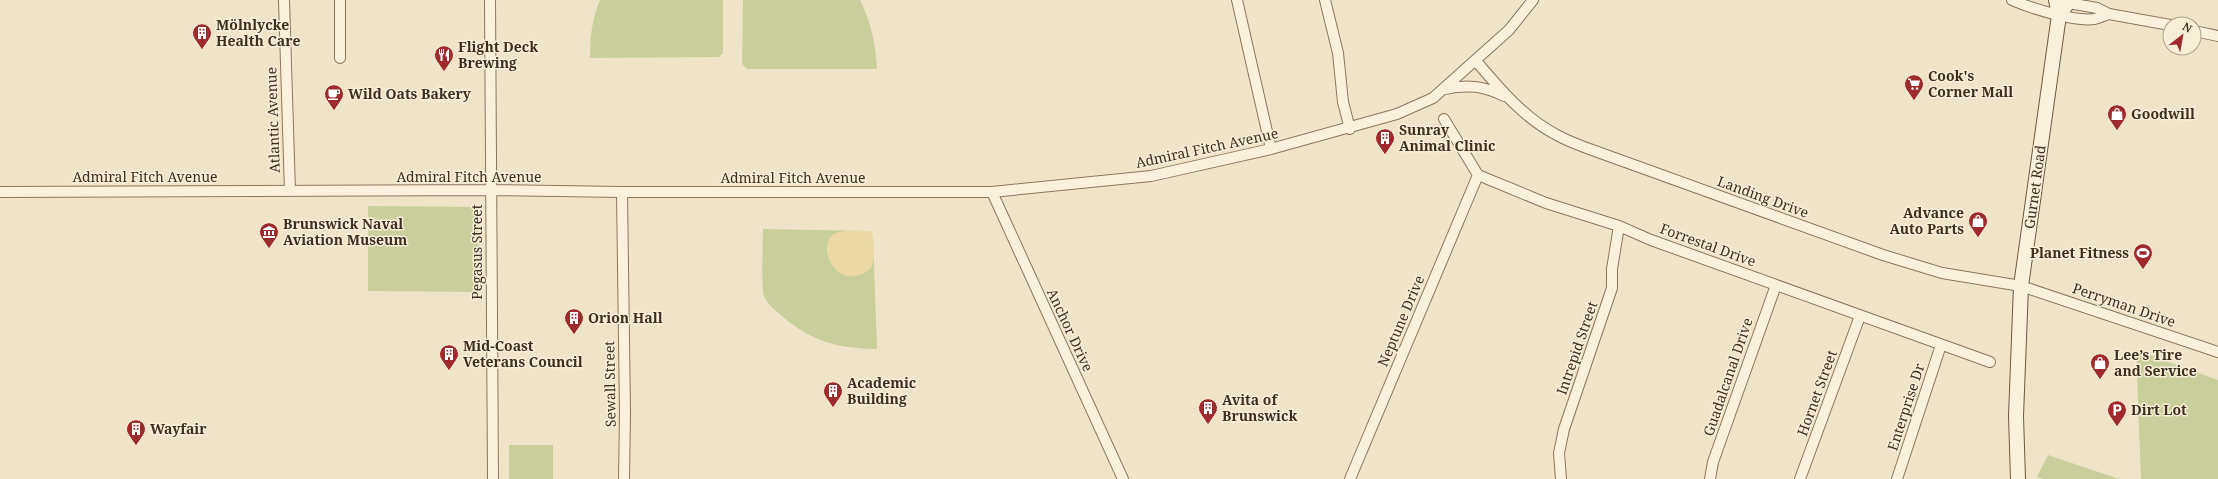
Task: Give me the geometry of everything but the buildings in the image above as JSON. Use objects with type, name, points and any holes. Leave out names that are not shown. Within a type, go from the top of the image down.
[{"type":"main road","points":[[2059,15],[2060,1]]},
{"type":"main road","name":"Gurnet Road","points":[[2018,479],[2016,416],[2021,286],[2059,15]]},
{"type":"street","name":"Atlantic Avenue","points":[[284,0],[290,191]]},
{"type":"street","points":[[340,0],[340,58]]},
{"type":"street","name":"Pegasus Street","points":[[490,0],[493,479]]},
{"type":"street","points":[[1237,0],[1271,148]]},
{"type":"street","points":[[1325,0],[1338,53],[1343,102],[1350,129]]},
{"type":"street","name":"Admiral Fitch Avenue","points":[[0,192],[491,190],[622,192],[992,192],[1151,176],[1350,129],[1397,114],[1433,98],[1509,30],[1532,0]]},
{"type":"street","points":[[2012,0],[2031,9],[2059,15],[2093,19],[2109,14]]},
{"type":"street","points":[[2060,1],[2097,8],[2109,14],[2162,24]]},
{"type":"street","points":[[2202,33],[2218,36]]},
{"type":"street","name":"Landing Drive","points":[[1476,61],[1510,99],[1537,123],[1554,134],[1595,151],[1883,255],[1942,273],[2021,286]]},
{"type":"street","name":"Landing Drive","points":[[1443,89],[1462,85],[1473,85],[1488,89],[1510,99]]},
{"type":"street","points":[[1444,119],[1478,175]]},
{"type":"street","name":"Forrestal Drive","points":[[1478,175],[1546,203],[1619,226],[1651,240],[1990,362]]},
{"type":"street","name":"Neptune Drive","points":[[1350,479],[1478,175]]},
{"type":"street","name":"Sewall Street","points":[[622,192],[625,413],[624,479]]},
{"type":"street","name":"Anchor Drive","points":[[992,192],[1123,479]]},
{"type":"street","name":"Intrepid Street","points":[[1561,479],[1559,453],[1564,429],[1612,288],[1612,269],[1619,226]]},
{"type":"street","name":"Guadalcanal Drive","points":[[1710,479],[1713,462],[1776,285]]},
{"type":"street","name":"Perryman Drive","points":[[2021,286],[2218,352]]},
{"type":"street","name":"Hornet Street","points":[[1800,479],[1860,316]]},
{"type":"street","name":"Enterprise Dr","points":[[1897,479],[1941,345]]},
{"type":"green space","points":[[600,0],[723,0],[723,53],[719,57],[590,58],[592,28]]},
{"type":"green space","points":[[743,0],[860,0],[872,34],[877,69],[747,69],[742,64]]},
{"type":"green space","points":[[368,206],[478,207],[479,292],[368,291]]},
{"type":"green space","points":[[763,229],[870,231],[873,235],[877,349],[863,349],[826,342],[803,332],[767,302],[763,292],[762,275]]},
{"type":"green space","points":[[2136,350],[2218,380],[2218,479],[2141,479]]},
{"type":"green space","points":[[509,445],[553,445],[553,479],[509,479]]},
{"type":"green space","points":[[2048,455],[2119,479],[2043,479],[2037,477]]},
{"type":"sand","points":[[843,231],[870,231],[873,235],[874,255],[872,266],[860,275],[850,276],[841,273],[829,260],[827,251],[828,243],[832,236]]},
{"type":"place","name":"Mölnlycke Health Care","points":[[202,50]]},
{"type":"place","name":"Flight Deck Brewing","points":[[444,72]]},
{"type":"place","name":"Cook's Corner Mall","points":[[1914,101]]},
{"type":"place","name":"Wild Oats Bakery","points":[[334,111]]},
{"type":"place","name":"Goodwill","points":[[2117,131]]},
{"type":"place","name":"Sunray Animal Clinic","points":[[1385,155]]},
{"type":"place","name":"Advance Auto Parts","points":[[1978,238]]},
{"type":"place","name":"Brunswick Naval Aviation Museum","points":[[269,249]]},
{"type":"place","name":"Planet Fitness","points":[[2143,270]]},
{"type":"place","name":"Orion Hall","points":[[574,335]]},
{"type":"place","name":"Mid-Coast Veterans Council","points":[[449,371]]},
{"type":"place","name":"Lee’s Tire and Service","points":[[2100,380]]},
{"type":"place","name":"Academic Building","points":[[833,408]]},
{"type":"place","name":"Avita of Brunswick","points":[[1208,425]]},
{"type":"place","name":"Dirt Lot","points":[[2117,427]]},
{"type":"place","name":"Wayfair","points":[[136,446]]}]
